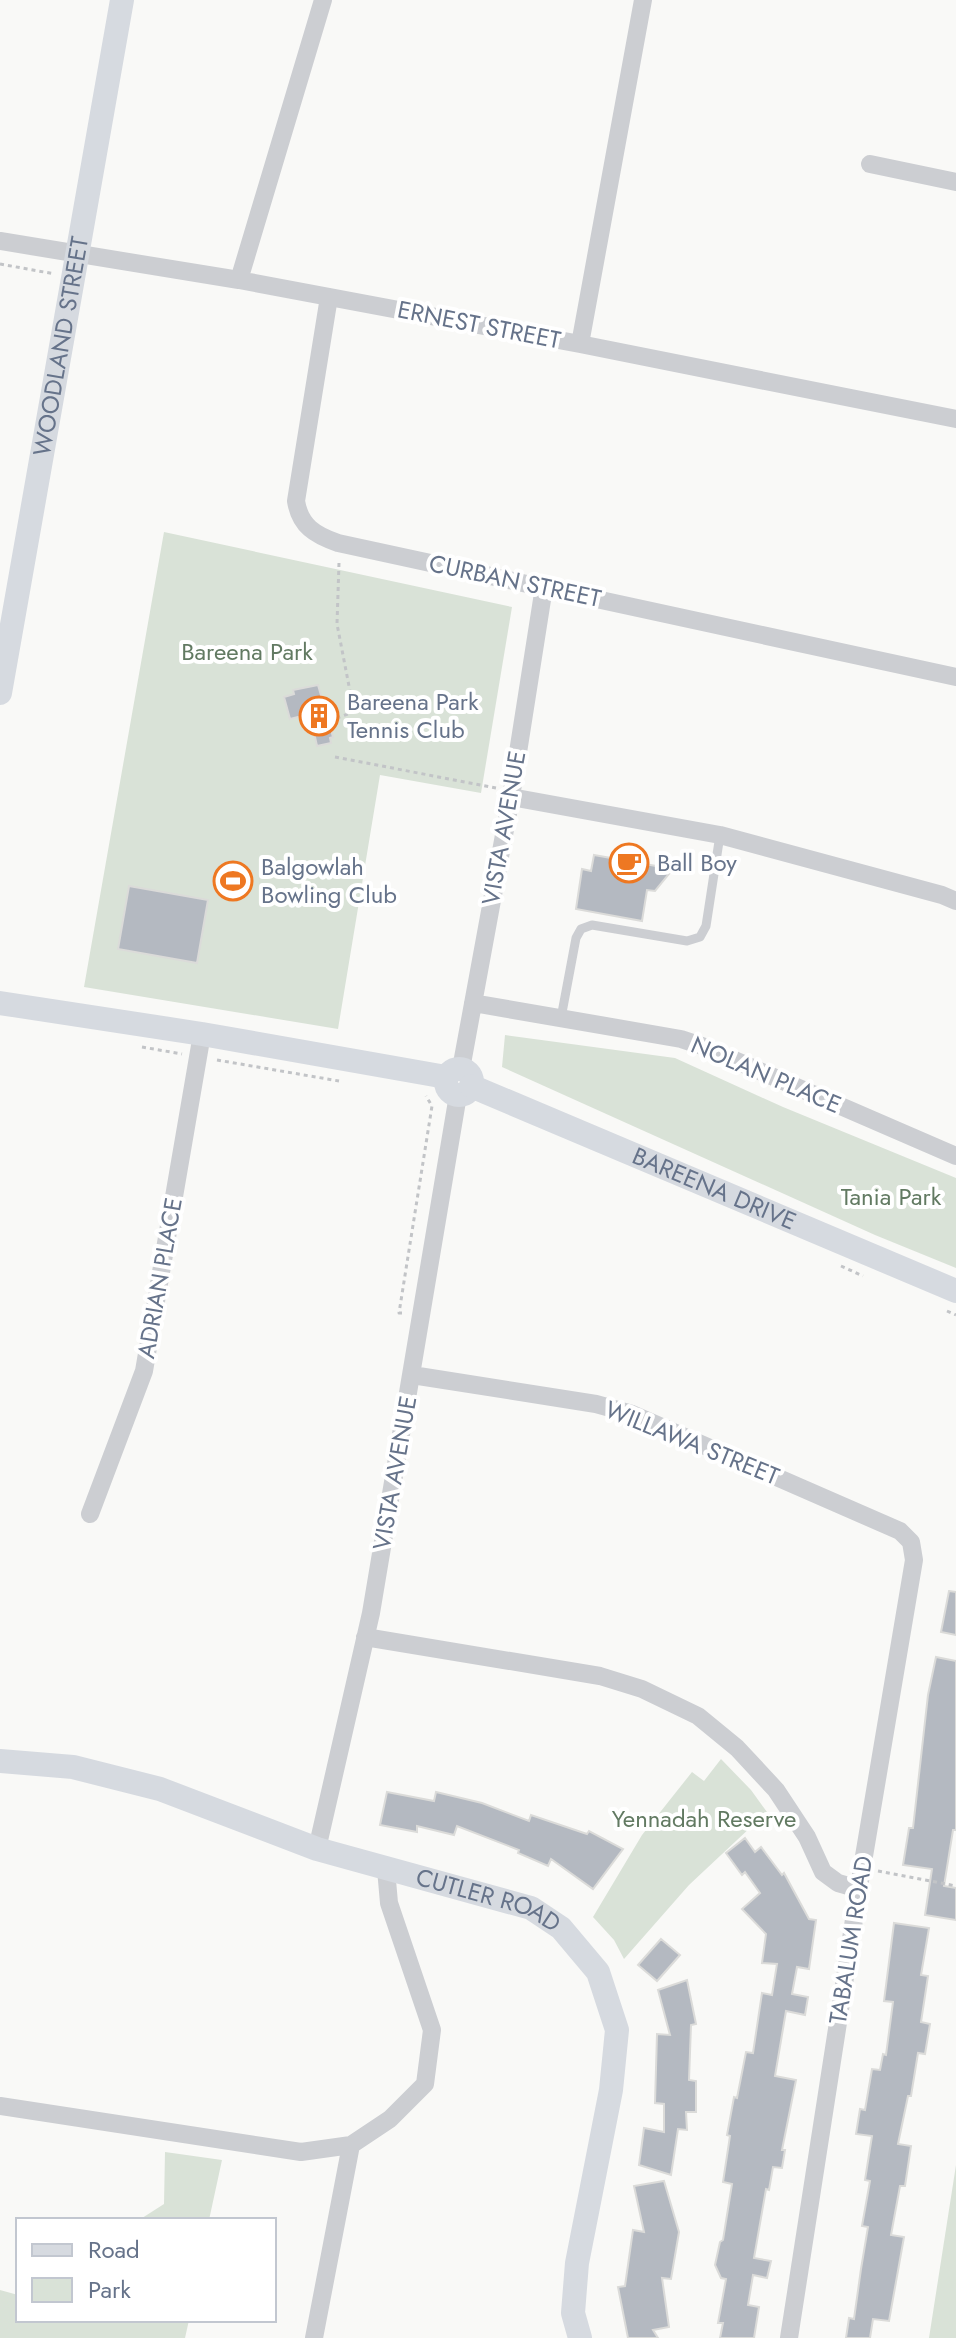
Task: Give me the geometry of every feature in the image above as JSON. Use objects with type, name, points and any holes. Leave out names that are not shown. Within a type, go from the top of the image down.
[{"type":"street","name":"WOODLAND STREET","points":[[0,693],[122,0]]},
{"type":"street","points":[[239,280],[323,0]]},
{"type":"street","points":[[580,344],[643,0]]},
{"type":"street","points":[[870,164],[956,182]]},
{"type":"street","name":"ERNEST STREET","points":[[0,241],[239,280],[956,419]]},
{"type":"street","name":"CURBAN STREET","points":[[329,297],[296,490],[297,510],[314,533],[338,543],[956,677]]},
{"type":"street","name":"VISTA AVENUE","points":[[317,1849],[365,1637],[412,1375],[454,1084],[473,1003],[511,797],[544,587]]},
{"type":"street","points":[[511,797],[720,835],[956,901]]},
{"type":"street","name":"BAREENA DRIVE","points":[[0,1003],[200,1046],[454,1084],[956,1291]]},
{"type":"street","name":"NOLAN PLACE","points":[[473,1003],[681,1039],[956,1156]]},
{"type":"street","name":"ADRIAN PLACE","points":[[90,1514],[144,1371],[200,1046]]},
{"type":"street","name":"WILLAWA STREET","points":[[412,1375],[596,1404],[632,1414],[900,1531],[911,1542]]},
{"type":"street","name":"TABALUM ROAD","points":[[789,2338],[862,1868],[914,1560],[911,1542]]},
{"type":"street","points":[[365,1637],[600,1676],[642,1689],[698,1716],[737,1748],[776,1790],[807,1837],[823,1872],[838,1883],[859,1889]]},
{"type":"street","name":"CUTLER ROAD","points":[[0,1761],[73,1767],[160,1789],[317,1849],[531,1908],[561,1928],[598,1972],[617,2030],[611,2090],[577,2263],[573,2313],[580,2338]]},
{"type":"street","points":[[0,2106],[301,2152],[351,2145],[390,2119],[425,2084],[429,2057],[432,2030],[389,1903],[386,1869]]},
{"type":"street","points":[[314,2338],[351,2145]]},
{"type":"lane","points":[[561,1018],[576,938],[581,929],[592,925],[687,941],[700,937],[706,926],[720,835]]},
{"type":"path","points":[[0,264],[55,274]]},
{"type":"path","points":[[339,555],[337,624],[354,712]]},
{"type":"path","points":[[329,721],[364,708]]},
{"type":"path","points":[[335,757],[496,788],[511,797]]},
{"type":"path","points":[[140,1047],[200,1046],[347,1082]]},
{"type":"path","points":[[424,1091],[454,1084]]},
{"type":"path","points":[[416,1094],[426,1096],[432,1106],[399,1313],[421,1316]]},
{"type":"path","points":[[424,1155],[431,1154]]},
{"type":"path","points":[[862,1868],[956,1886]]},
{"type":"green space","name":"Bareena Park","points":[[164,532],[512,607],[481,793],[380,775],[338,1029],[84,987]]},
{"type":"green space","name":"Tania Park","points":[[505,1035],[675,1058],[783,1107],[956,1178],[956,1268],[875,1235],[502,1067]]},
{"type":"green space","name":"Yennadah Reserve","points":[[721,1759],[767,1812],[689,1885],[624,1959],[614,1940],[593,1917],[642,1835],[692,1772],[704,1781]]},
{"type":"green space","points":[[165,2152],[222,2160],[209,2218],[142,2218],[164,2204]]},
{"type":"green space","points":[[956,2165],[956,2338],[929,2338]]},
{"type":"green space","points":[[0,2290],[16,2294],[16,2322],[189,2322],[185,2338],[0,2338]]},
{"type":"building","name":"Bareena Park Tennis Club","points":[[318,685],[333,737],[330,738],[331,743],[317,746],[310,714],[290,719],[284,697],[294,694],[293,690]]},
{"type":"building","points":[[594,855],[673,869],[655,891],[647,890],[642,921],[576,909],[582,869],[591,871]]},
{"type":"building","points":[[129,886],[208,900],[197,963],[118,949]]},
{"type":"building","points":[[949,1591],[956,1592],[956,1635],[941,1632]]},
{"type":"building","points":[[936,1657],[956,1661],[956,1830],[953,1830],[944,1886],[956,1888],[956,1920],[925,1915],[932,1869],[903,1865],[909,1828],[913,1828],[928,1695]]},
{"type":"building","points":[[387,1792],[434,1801],[436,1792],[482,1803],[529,1821],[531,1815],[587,1834],[589,1831],[623,1849],[593,1889],[551,1859],[548,1866],[518,1853],[519,1850],[457,1826],[454,1835],[417,1826],[417,1832],[380,1825]]},
{"type":"building","points":[[745,1838],[755,1852],[761,1847],[782,1875],[784,1873],[809,1919],[816,1920],[809,1969],[797,1967],[792,1994],[808,1997],[805,2015],[786,2011],[775,2076],[796,2080],[782,2150],[785,2150],[782,2168],[773,2167],[769,2190],[766,2189],[754,2258],[771,2261],[767,2278],[753,2275],[748,2305],[759,2307],[754,2338],[720,2338],[723,2323],[718,2323],[726,2279],[721,2278],[715,2265],[723,2240],[732,2184],[723,2182],[730,2136],[727,2135],[746,2052],[753,2053],[762,1993],[772,1995],[777,1964],[762,1963],[766,1934],[742,1909],[760,1893],[726,1853]]},
{"type":"building","points":[[894,1923],[929,1928],[921,1975],[928,1976],[921,2022],[930,2024],[925,2054],[918,2053],[898,2144],[911,2146],[905,2186],[900,2186],[891,2235],[904,2237],[889,2321],[873,2319],[870,2338],[846,2338],[849,2318],[854,2319],[868,2227],[862,2226],[870,2181],[865,2180],[872,2136],[856,2134],[860,2109],[865,2110],[872,2069],[880,2070],[883,2054],[886,2055],[893,2002],[884,2001]]},
{"type":"building","points":[[661,1939],[680,1955],[657,1981],[638,1965]]},
{"type":"building","points":[[687,1980],[696,2024],[691,2025],[689,2080],[696,2081],[696,2112],[686,2112],[687,2130],[678,2129],[671,2175],[639,2165],[644,2128],[664,2132],[664,2104],[655,2103],[657,2034],[670,2035],[658,1990]]},
{"type":"building","points":[[664,2181],[679,2232],[671,2279],[662,2278],[669,2327],[653,2330],[658,2338],[628,2338],[618,2287],[625,2286],[633,2230],[644,2232],[634,2186]]},
{"type":"place","name":"Bareena Park Tennis Club","points":[[319,716]]},
{"type":"place","name":"Ball Boy","points":[[629,863]]},
{"type":"place","name":"Balgowlah Bowling Club","points":[[233,881]]}]
